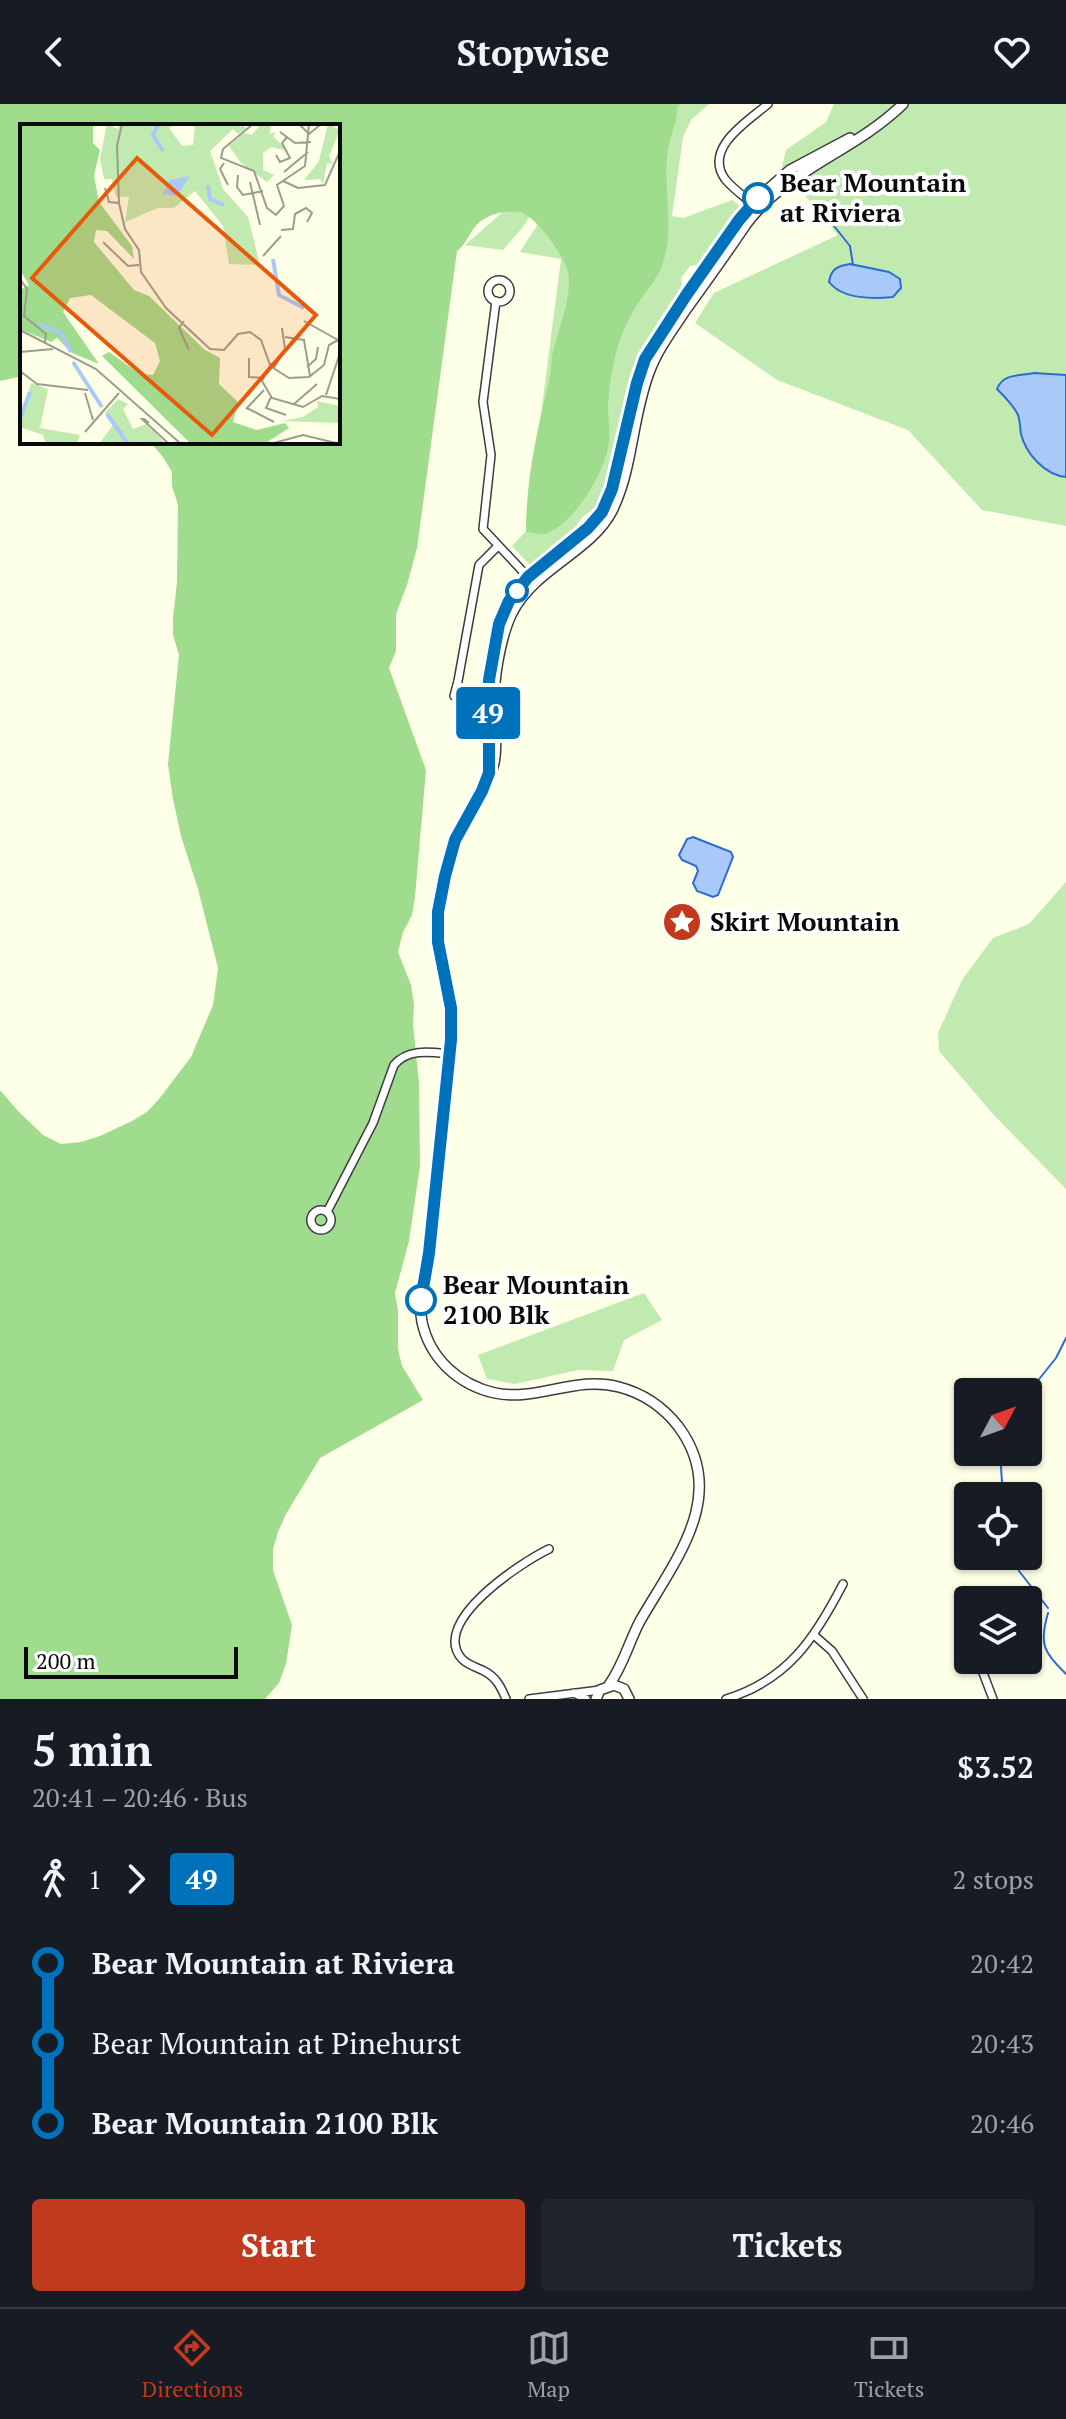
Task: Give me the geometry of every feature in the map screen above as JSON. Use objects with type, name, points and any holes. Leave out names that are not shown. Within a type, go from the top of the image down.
[{"type":"street","points":[[755,207],[724,177],[720,153],[730,137],[768,104]]},
{"type":"street","points":[[601,1691],[623,1664],[633,1635],[692,1527],[700,1498],[698,1468],[688,1440],[672,1419],[636,1392],[586,1383],[521,1395],[493,1393],[453,1374],[432,1349],[423,1323],[421,1300],[429,1253],[450,1054],[451,1008],[438,942],[438,912],[455,840],[489,773],[488,704],[493,650],[503,613],[514,594],[602,512],[612,489],[645,359],[682,301],[755,207],[790,170],[853,136],[894,104]]},
{"type":"street","points":[[755,207],[795,177],[864,136],[903,104]]},
{"type":"street","points":[[496,301],[483,402],[491,455],[482,523],[486,533],[531,580]]},
{"type":"street","points":[[454,696],[479,565],[498,546]]},
{"type":"street","points":[[327,1212],[373,1123],[398,1059],[427,1052],[450,1054]]},
{"type":"street","points":[[506,1699],[492,1676],[463,1659],[457,1651],[456,1633],[474,1603],[528,1560],[549,1549]]},
{"type":"street","points":[[726,1699],[753,1688],[778,1671],[815,1636],[843,1584]]},
{"type":"street","points":[[815,1636],[832,1651],[863,1699]]},
{"type":"street","points":[[623,1664],[628,1696]]},
{"type":"street","points":[[983,1674],[993,1699]]},
{"type":"street","points":[[529,1699],[601,1691],[614,1685],[628,1696]]},
{"type":"street","points":[[574,1693],[586,1699]]},
{"type":"green space","points":[[0,104],[680,104],[668,150],[666,251],[658,274],[632,314],[618,345],[609,391],[609,438],[605,459],[593,485],[575,511],[555,529],[544,534],[526,532],[528,493],[552,356],[566,303],[568,272],[548,237],[533,220],[519,212],[501,212],[484,219],[457,251],[417,548],[396,614],[396,651],[389,668],[426,770],[415,897],[412,915],[403,932],[398,952],[411,985],[414,1004],[420,1166],[409,1241],[395,1293],[402,1366],[423,1400],[320,1458],[286,1514],[273,1549],[273,1570],[292,1625],[286,1664],[279,1683],[265,1699],[0,1699],[0,1090],[43,1135],[61,1144],[100,1136],[147,1112],[159,1099],[191,1057],[213,1005],[218,968],[181,836],[168,764],[179,655],[173,635],[178,505],[172,486],[172,472],[152,444],[340,444],[340,124],[20,124],[20,376],[0,381]]},
{"type":"green space","points":[[627,104],[709,104],[691,120],[683,137],[672,216],[683,218],[732,200],[741,207],[701,264],[690,266],[681,278],[683,290],[642,353],[628,392],[609,477],[597,509],[583,517],[575,531],[530,565],[512,546],[526,531],[561,259],[520,252],[543,216]]},
{"type":"green space","points":[[834,104],[1066,104],[1066,526],[982,510],[908,430],[777,380],[695,323],[714,293],[838,235],[782,168],[786,150],[826,122]]},
{"type":"green space","points":[[521,196],[534,209],[503,250],[465,245]]},
{"type":"green space","points":[[1066,882],[1066,1189],[993,1114],[939,1051],[938,1033],[962,980],[993,938],[1029,924]]},
{"type":"green space","points":[[644,1293],[662,1320],[624,1340],[613,1371],[578,1370],[515,1384],[487,1379],[478,1355]]},
{"type":"water","points":[[850,264],[889,272],[900,279],[901,288],[893,297],[885,298],[858,297],[842,292],[829,282],[831,274],[835,269]]},
{"type":"water","points":[[1034,373],[1066,375],[1066,477],[1044,468],[1032,456],[1021,434],[1019,417],[997,389],[1003,380]]},
{"type":"water","points":[[693,837],[731,852],[733,857],[718,895],[713,897],[697,891],[693,883],[698,871],[696,866],[682,860],[679,855],[687,839]]},
{"type":"waterway","points":[[834,226],[850,246],[853,265]]},
{"type":"waterway","points":[[1040,1378],[1056,1358],[1066,1338]]},
{"type":"waterway","points":[[1001,1466],[1002,1482]]},
{"type":"waterway","points":[[1019,1570],[1048,1608]]},
{"type":"waterway","points":[[1048,1613],[1045,1646],[1066,1674]]},
{"type":"bus line","name":"49","points":[[421,1300],[429,1253],[452,1024],[439,954],[438,912],[455,840],[489,773],[489,680],[499,624],[509,601],[528,577],[588,528],[602,512],[612,489],[645,359],[687,294],[758,198]]},
{"type":"place","name":"Bear Mountain at Riviera","points":[[758,198]]},
{"type":"place","name":"Skirt Mountain","points":[[682,922]]},
{"type":"place","name":"Bear Mountain 2100 Blk","points":[[421,1300]]}]
